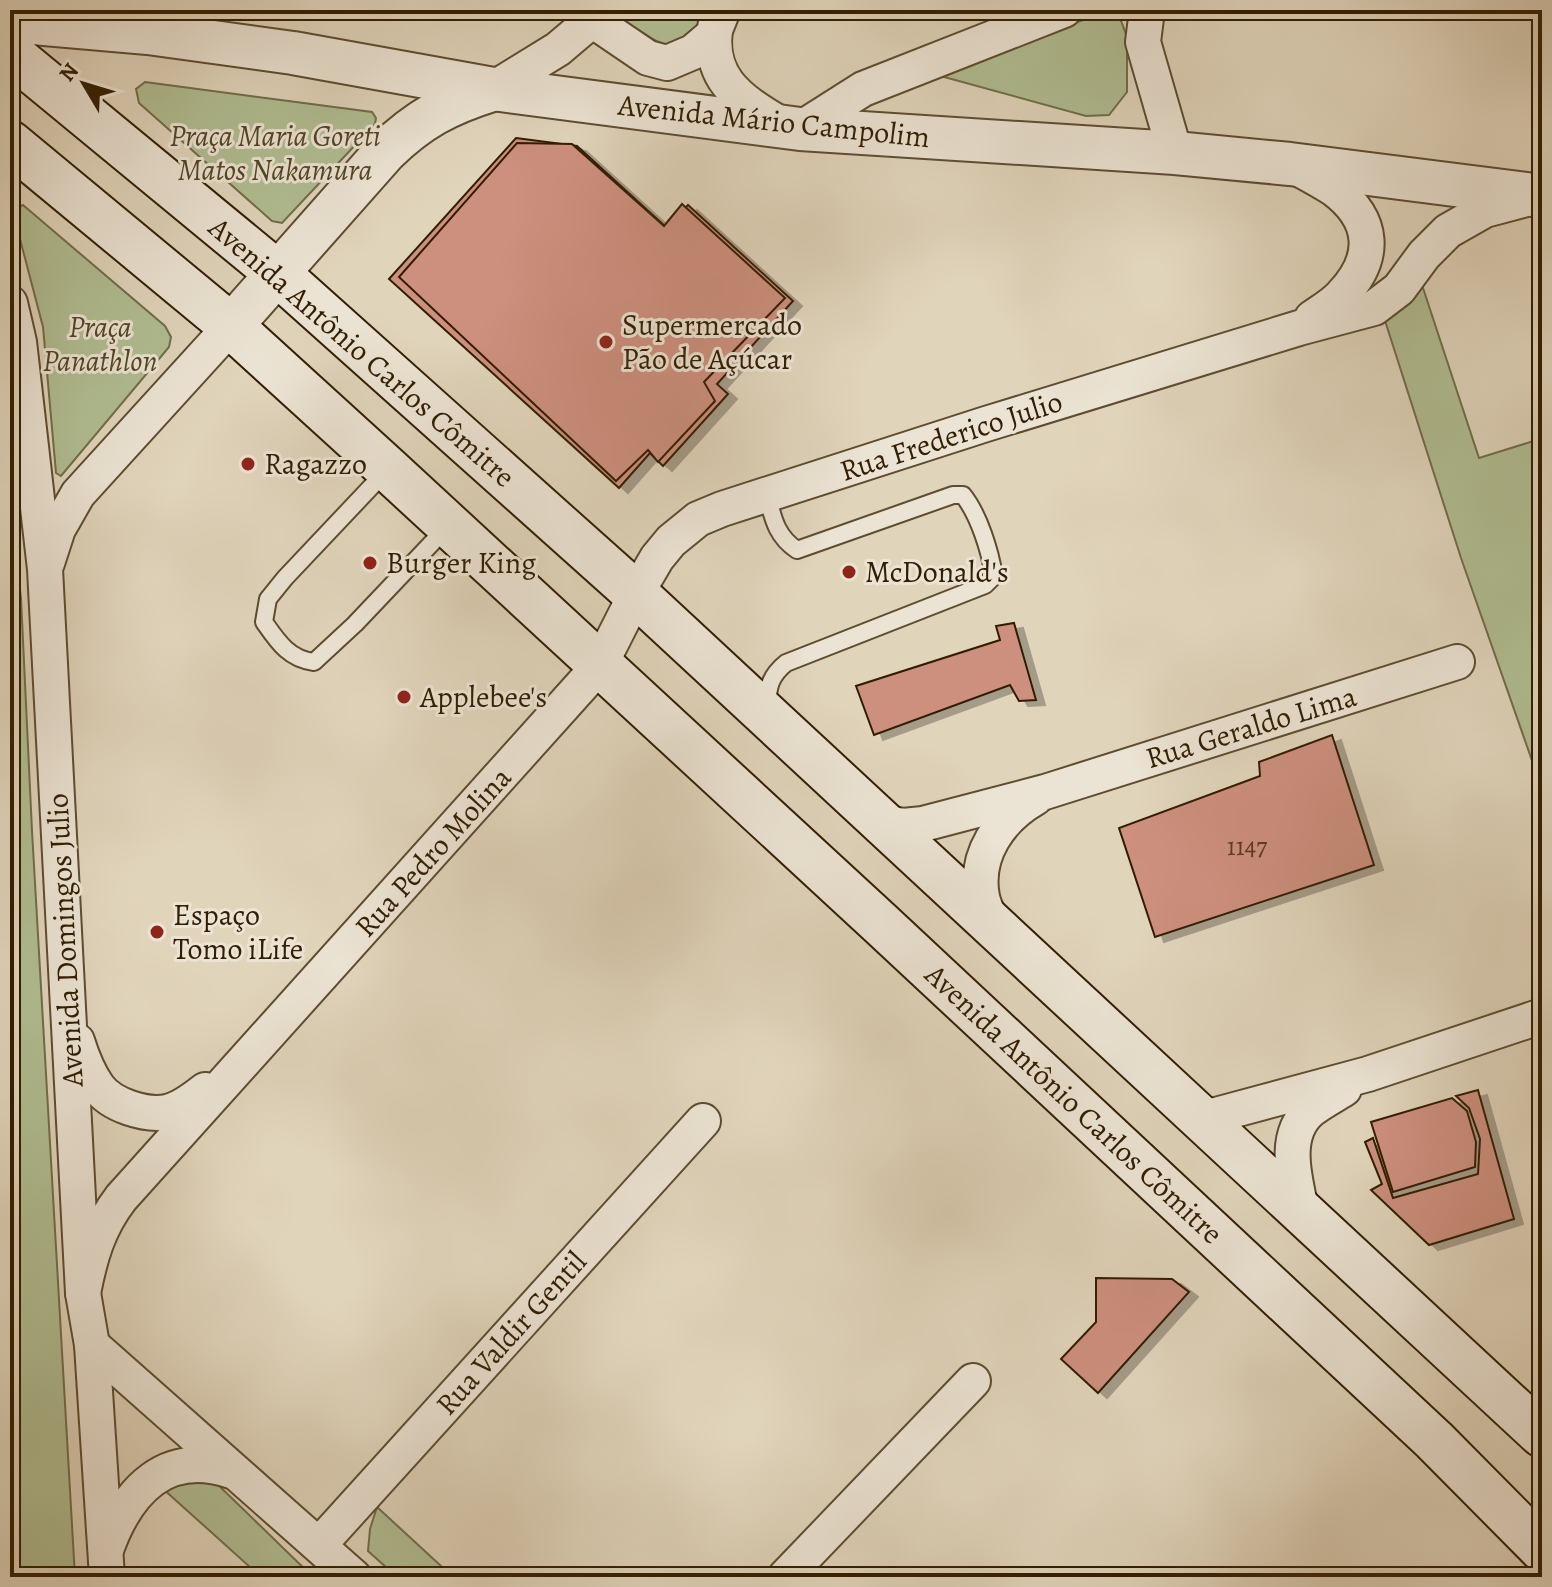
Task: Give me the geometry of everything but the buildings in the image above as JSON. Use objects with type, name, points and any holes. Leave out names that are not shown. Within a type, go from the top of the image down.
[{"type":"main road","name":"Avenida Antônio Carlos Cômitre","points":[[10,53],[277,273],[636,594],[1542,1435]]},
{"type":"main road","name":"Avenida Antônio Carlos Cômitre","points":[[10,143],[231,326],[388,469],[1434,1440],[1542,1549]]},
{"type":"street","points":[[718,18],[713,52],[721,76],[735,94],[791,127],[863,89],[1064,10]]},
{"type":"street","points":[[1147,10],[1143,42],[1175,153]]},
{"type":"street","points":[[45,569],[58,529],[78,494],[409,128],[458,100],[493,89],[558,49],[598,15],[648,58],[667,63],[693,52],[718,18]]},
{"type":"street","name":"Avenida Mário Campolim","points":[[10,21],[163,35],[293,53],[493,89],[791,127],[1175,153],[1290,164],[1542,197]]},
{"type":"street","name":"Rua Frederico Julio","points":[[1290,164],[1335,190],[1357,211],[1367,233],[1367,256],[1342,296],[1299,328]]},
{"type":"street","name":"Rua Frederico Julio","points":[[636,594],[657,558],[685,528],[698,519],[1299,328],[1374,308],[1399,289],[1424,255],[1448,231],[1485,210],[1542,197]]},
{"type":"street","name":"Avenida Domingos Julio","points":[[10,303],[19,342],[45,569],[83,1293],[92,1345],[107,1564]]},
{"type":"street","points":[[600,665],[636,594]]},
{"type":"street","name":"Rua Geraldo Lima","points":[[882,822],[903,826],[923,824],[1045,792],[1457,662]]},
{"type":"street","name":"Rua Pedro Molina","points":[[83,1293],[91,1251],[104,1220],[142,1173],[267,1038],[600,665]]},
{"type":"street","name":"Rua Geraldo Lima","points":[[981,866],[987,848],[1017,808],[1045,792]]},
{"type":"street","points":[[962,814],[976,845],[981,866],[982,897],[993,927]]},
{"type":"street","name":"Rua Pedro Molina","points":[[67,1006],[84,1060],[100,1090],[126,1107],[148,1112],[169,1112],[197,1097],[267,1038]]},
{"type":"street","points":[[1201,1119],[1368,1074],[1542,1016]]},
{"type":"street","points":[[1302,1213],[1292,1151],[1297,1129],[1310,1111],[1368,1074]]},
{"type":"street","name":"Rua Valdir Gentil","points":[[319,1545],[703,1121]]},
{"type":"street","points":[[92,1345],[354,1577]]},
{"type":"street","points":[[785,1577],[973,1381]]},
{"type":"street","points":[[107,1564],[118,1519],[129,1501],[148,1482],[169,1469],[189,1464],[214,1465],[231,1471]]},
{"type":"lane","points":[[388,469],[327,531],[268,599],[264,622],[276,641],[297,659],[314,662],[355,624],[448,525]]},
{"type":"lane","points":[[766,712],[768,687],[774,672],[786,663],[985,585],[994,576],[970,503],[963,495],[953,495],[797,550],[784,542],[775,527],[767,495]]},
{"type":"green space","points":[[706,10],[693,32],[677,43],[666,44],[626,24],[615,12]]},
{"type":"green space","points":[[1099,14],[1120,18],[1127,37],[1127,92],[1109,115],[1086,116],[937,75]]},
{"type":"green space","name":"Praça Maria Goreti Matos Nakamura","points":[[145,82],[372,112],[376,118],[375,124],[282,223],[272,221],[139,103],[136,89]]},
{"type":"green space","name":"Praça Panathlon","points":[[23,205],[165,326],[171,337],[169,347],[61,476],[56,473],[43,327],[14,216],[15,209]]},
{"type":"green space","points":[[1423,288],[1479,458],[1540,439],[1542,447],[1542,789],[1461,558],[1380,305]]},
{"type":"green space","points":[[10,503],[21,598],[75,1577],[10,1577]]},
{"type":"green space","points":[[211,1478],[313,1577],[261,1577],[161,1487]]},
{"type":"green space","points":[[377,1507],[453,1577],[397,1577],[368,1551],[370,1529]]},
{"type":"place","name":"Supermercado Pão de Açúcar","points":[[606,342]]},
{"type":"place","name":"Ragazzo","points":[[248,464]]},
{"type":"place","name":"Burger King","points":[[370,563]]},
{"type":"place","name":"McDonald's","points":[[849,572]]},
{"type":"place","name":"Applebee's","points":[[404,697]]},
{"type":"place","name":"Espaço Tomo iLife","points":[[157,932]]}]
